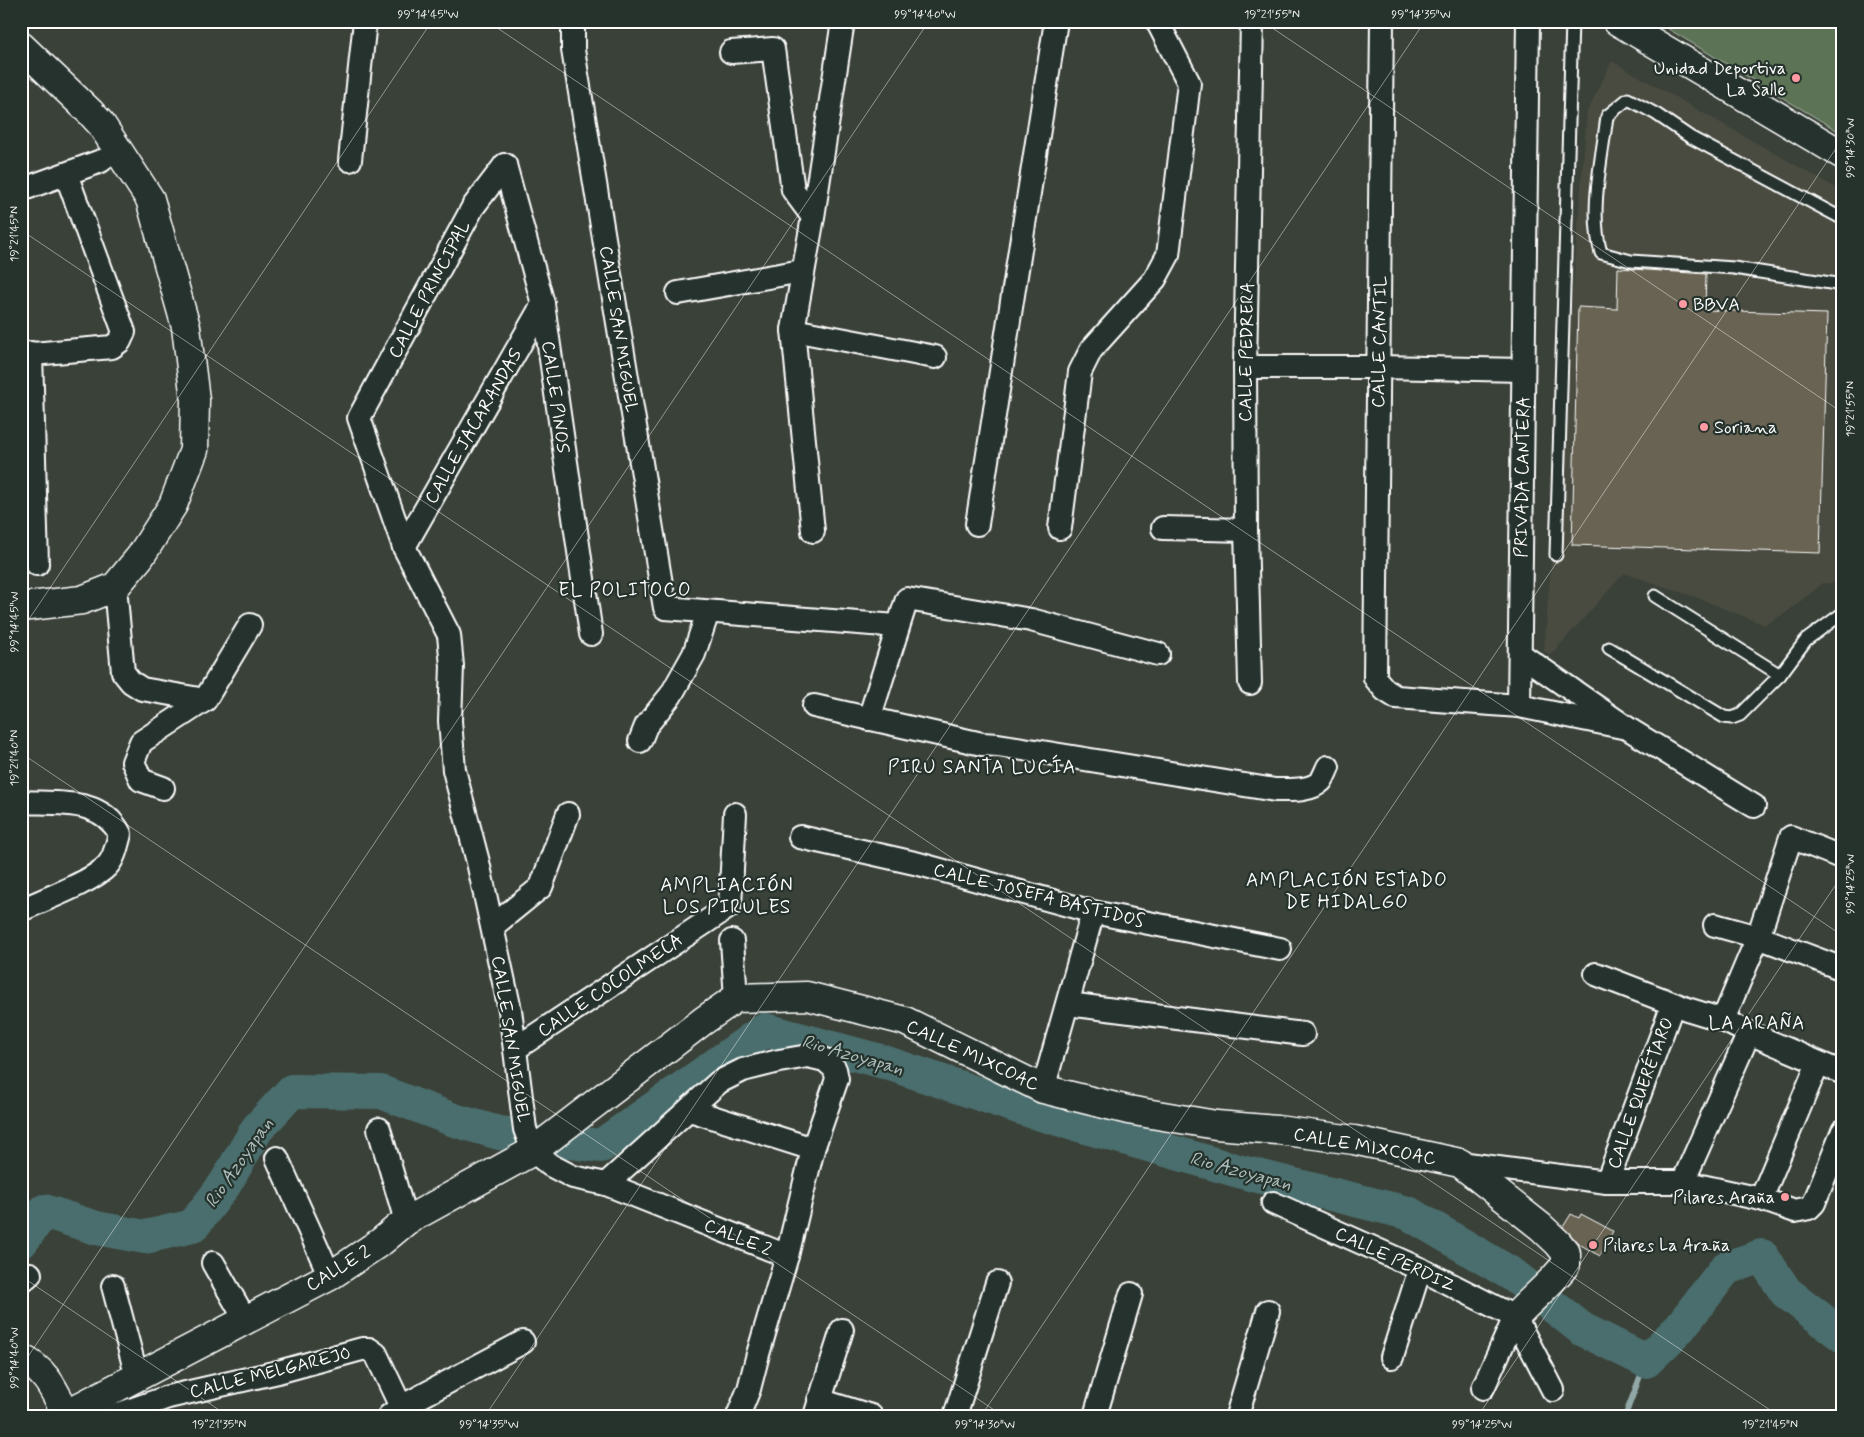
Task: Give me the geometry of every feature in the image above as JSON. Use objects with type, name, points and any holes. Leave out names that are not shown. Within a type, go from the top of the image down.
[{"type":"street","points":[[350,160],[365,21]]},
{"type":"street","name":"CALLE SAN MIGUEL","points":[[559,21],[572,50]]},
{"type":"street","name":"CALLE SAN MIGUEL","points":[[573,21],[572,50],[665,608],[708,612]]},
{"type":"street","points":[[813,531],[793,330],[802,270],[813,217],[843,21]]},
{"type":"street","points":[[977,524],[1056,21]]},
{"type":"street","points":[[1060,528],[1080,372],[1091,350],[1155,279],[1168,255],[1189,83],[1157,21]]},
{"type":"street","name":"CALLE PEDRERA","points":[[1250,683],[1244,367],[1252,21]]},
{"type":"street","name":"CALLE CANTIL","points":[[1382,21],[1375,678],[1385,690],[1396,696],[1519,706],[1627,728]]},
{"type":"street","name":"PRIVADA CANTERA","points":[[1519,706],[1528,21]]},
{"type":"street","points":[[1617,21],[1843,155]]},
{"type":"street","points":[[21,46],[96,118],[150,199],[186,327],[195,400],[194,450],[173,505],[140,557],[115,587],[82,600],[21,607]]},
{"type":"street","points":[[731,52],[773,49],[793,190],[813,217]]},
{"type":"street","points":[[21,190],[101,161]]},
{"type":"street","name":"CALLE PINOS","points":[[505,165],[543,304],[591,634]]},
{"type":"street","name":"CALLE PRINCIPAL","points":[[360,418],[473,207],[505,165]]},
{"type":"street","points":[[36,564],[26,354],[112,347],[120,341],[124,332],[66,174]]},
{"type":"street","points":[[678,293],[802,270]]},
{"type":"street","name":"CALLE JACARANDAS","points":[[404,547],[543,304]]},
{"type":"street","points":[[793,330],[935,357]]},
{"type":"street","points":[[1244,367],[1523,370]]},
{"type":"street","name":"CALLE SAN MIGUEL","points":[[360,418],[404,547],[450,635],[452,666],[450,721],[454,770],[493,926],[510,1010],[525,1129],[533,1151]]},
{"type":"street","points":[[1163,528],[1246,530]]},
{"type":"street","points":[[115,587],[123,672],[131,682],[142,689],[204,700]]},
{"type":"street","points":[[869,719],[907,599],[1031,620],[1158,654]]},
{"type":"street","points":[[640,741],[646,726],[671,695],[694,654],[708,612],[897,626]]},
{"type":"street","points":[[163,788],[141,780],[133,762],[141,742],[204,700],[250,625]]},
{"type":"street","points":[[1520,654],[1627,728],[1754,806]]},
{"type":"street","points":[[814,706],[982,744],[1275,790],[1308,788],[1321,781],[1328,767]]},
{"type":"street","points":[[21,802],[84,805],[100,812],[115,825],[120,834],[115,853],[108,865],[94,876],[21,910]]},
{"type":"street","points":[[493,926],[541,887],[568,814]]},
{"type":"street","name":"CALLE COCOLMECA","points":[[515,1049],[730,906],[734,814]]},
{"type":"street","name":"CALLE JOSEFA BASTIDOS","points":[[800,837],[919,864],[1093,912],[1280,949]]},
{"type":"street","points":[[1723,1020],[1758,937],[1791,837],[1843,858]]},
{"type":"street","points":[[1043,1089],[1093,912]]},
{"type":"street","points":[[1716,925],[1758,937],[1843,969]]},
{"type":"street","points":[[533,1151],[736,998],[732,941]]},
{"type":"street","points":[[1596,974],[1673,1004],[1723,1020],[1843,1073]]},
{"type":"street","name":"CALLE MIXCOAC","points":[[736,998],[807,996],[905,1021],[1043,1089],[1128,1110],[1216,1125],[1277,1130],[1354,1140],[1460,1163]]},
{"type":"street","points":[[1068,1004],[1303,1034]]},
{"type":"street","name":"CALLE QUERÉTARO","points":[[1607,1182],[1673,1004]]},
{"type":"street","points":[[1683,1182],[1749,1033]]},
{"type":"street","points":[[606,1184],[719,1082],[744,1070],[779,1060],[808,1056],[825,1060],[835,1069],[838,1079],[813,1149],[787,1256],[749,1390],[738,1416]]},
{"type":"street","points":[[1761,1199],[1818,1063]]},
{"type":"street","points":[[690,1110],[813,1149]]},
{"type":"street","points":[[379,1129],[406,1221]]},
{"type":"street","name":"CALLE QUERÉTARO","points":[[1460,1163],[1607,1182],[1683,1182],[1761,1199],[1795,1210],[1809,1208],[1814,1203],[1843,1131]]},
{"type":"street","name":"CALLE 2","points":[[66,1415],[245,1319],[330,1276],[382,1241],[406,1221],[533,1151],[550,1165],[573,1177],[606,1184],[787,1256]]},
{"type":"street","points":[[277,1158],[330,1276]]},
{"type":"street","points":[[1460,1163],[1541,1227],[1558,1243],[1566,1254],[1566,1264],[1560,1272],[1515,1317],[1483,1388]]},
{"type":"street","name":"CALLE PERDIZ","points":[[1273,1203],[1420,1269],[1515,1317]]},
{"type":"street","points":[[213,1263],[245,1319]]},
{"type":"street","points":[[1392,1357],[1420,1269]]},
{"type":"street","points":[[955,1416],[997,1283]]},
{"type":"street","points":[[113,1286],[137,1377]]},
{"type":"street","points":[[1095,1416],[1131,1294]]},
{"type":"street","points":[[1237,1416],[1268,1311]]},
{"type":"street","points":[[1515,1317],[1554,1390]]},
{"type":"street","points":[[842,1330],[817,1408],[871,1416]]},
{"type":"street","points":[[395,1411],[523,1342]]},
{"type":"street","name":"CALLE MELGAREJO","points":[[114,1416],[168,1397],[278,1372],[369,1348],[376,1354],[395,1411]]},
{"type":"street","points":[[21,1358],[33,1364],[44,1374],[66,1415]]},
{"type":"lane","points":[[1556,555],[1572,21]]},
{"type":"lane","points":[[1843,218],[1690,137],[1656,114],[1628,99],[1607,116],[1595,215],[1600,253],[1631,261],[1734,268],[1843,285]]},
{"type":"lane","points":[[1655,596],[1780,674]]},
{"type":"lane","points":[[1609,648],[1724,717],[1732,718],[1740,716],[1780,674],[1806,640],[1843,613]]},
{"type":"shaded area","points":[[1612,61],[1843,192],[1843,583],[1823,583],[1787,612],[1765,625],[1695,597],[1624,573],[1551,655],[1544,651],[1587,112]]},
{"type":"green space","name":"Unidad Deportiva La Salle","points":[[1655,21],[1843,21],[1843,134]]},
{"type":"building","points":[[1618,268],[1706,274],[1705,310],[1827,314],[1820,553],[1572,545],[1578,307],[1617,309]]},
{"type":"building","name":"Pilares La Araña","points":[[1571,1214],[1579,1218],[1581,1214],[1613,1231],[1600,1256],[1579,1244],[1563,1227]]},
{"type":"waterway","name":"Rio Azoyapan","points":[[569,1142],[601,1146],[765,1030],[884,1062],[1030,1111],[1242,1172],[1408,1213],[1513,1275],[1582,1329],[1646,1361],[1678,1330],[1726,1268],[1762,1256],[1786,1292],[1843,1336]]},
{"type":"waterway","name":"Rio Azoyapan","points":[[21,1242],[44,1211],[96,1228],[145,1237],[193,1226],[225,1184],[257,1129],[292,1091],[381,1092],[454,1120],[499,1133],[526,1136]]},
{"type":"waterway","points":[[1625,1416],[1646,1361]]},
{"type":"place","name":"Unidad Deportiva La Salle","points":[[1796,78]]},
{"type":"place","name":"BBVA","points":[[1683,304]]},
{"type":"place","name":"Soriana","points":[[1704,427]]},
{"type":"place","name":"Pilares Araña","points":[[1785,1197]]},
{"type":"place","name":"Pilares La Araña","points":[[1593,1245]]},
{"type":"district","name":"EL POLITOCO","points":[[625,589]]},
{"type":"district","name":"PIRU SANTA LUCÍA","points":[[982,766]]},
{"type":"district","name":"AMPLACIÓN ESTADO DE HIDALGO","points":[[1347,890]]},
{"type":"district","name":"AMPLIACIÓN LOS PIRULES","points":[[727,895]]},
{"type":"district","name":"LA ARAÑA","points":[[1757,1022]]}]
